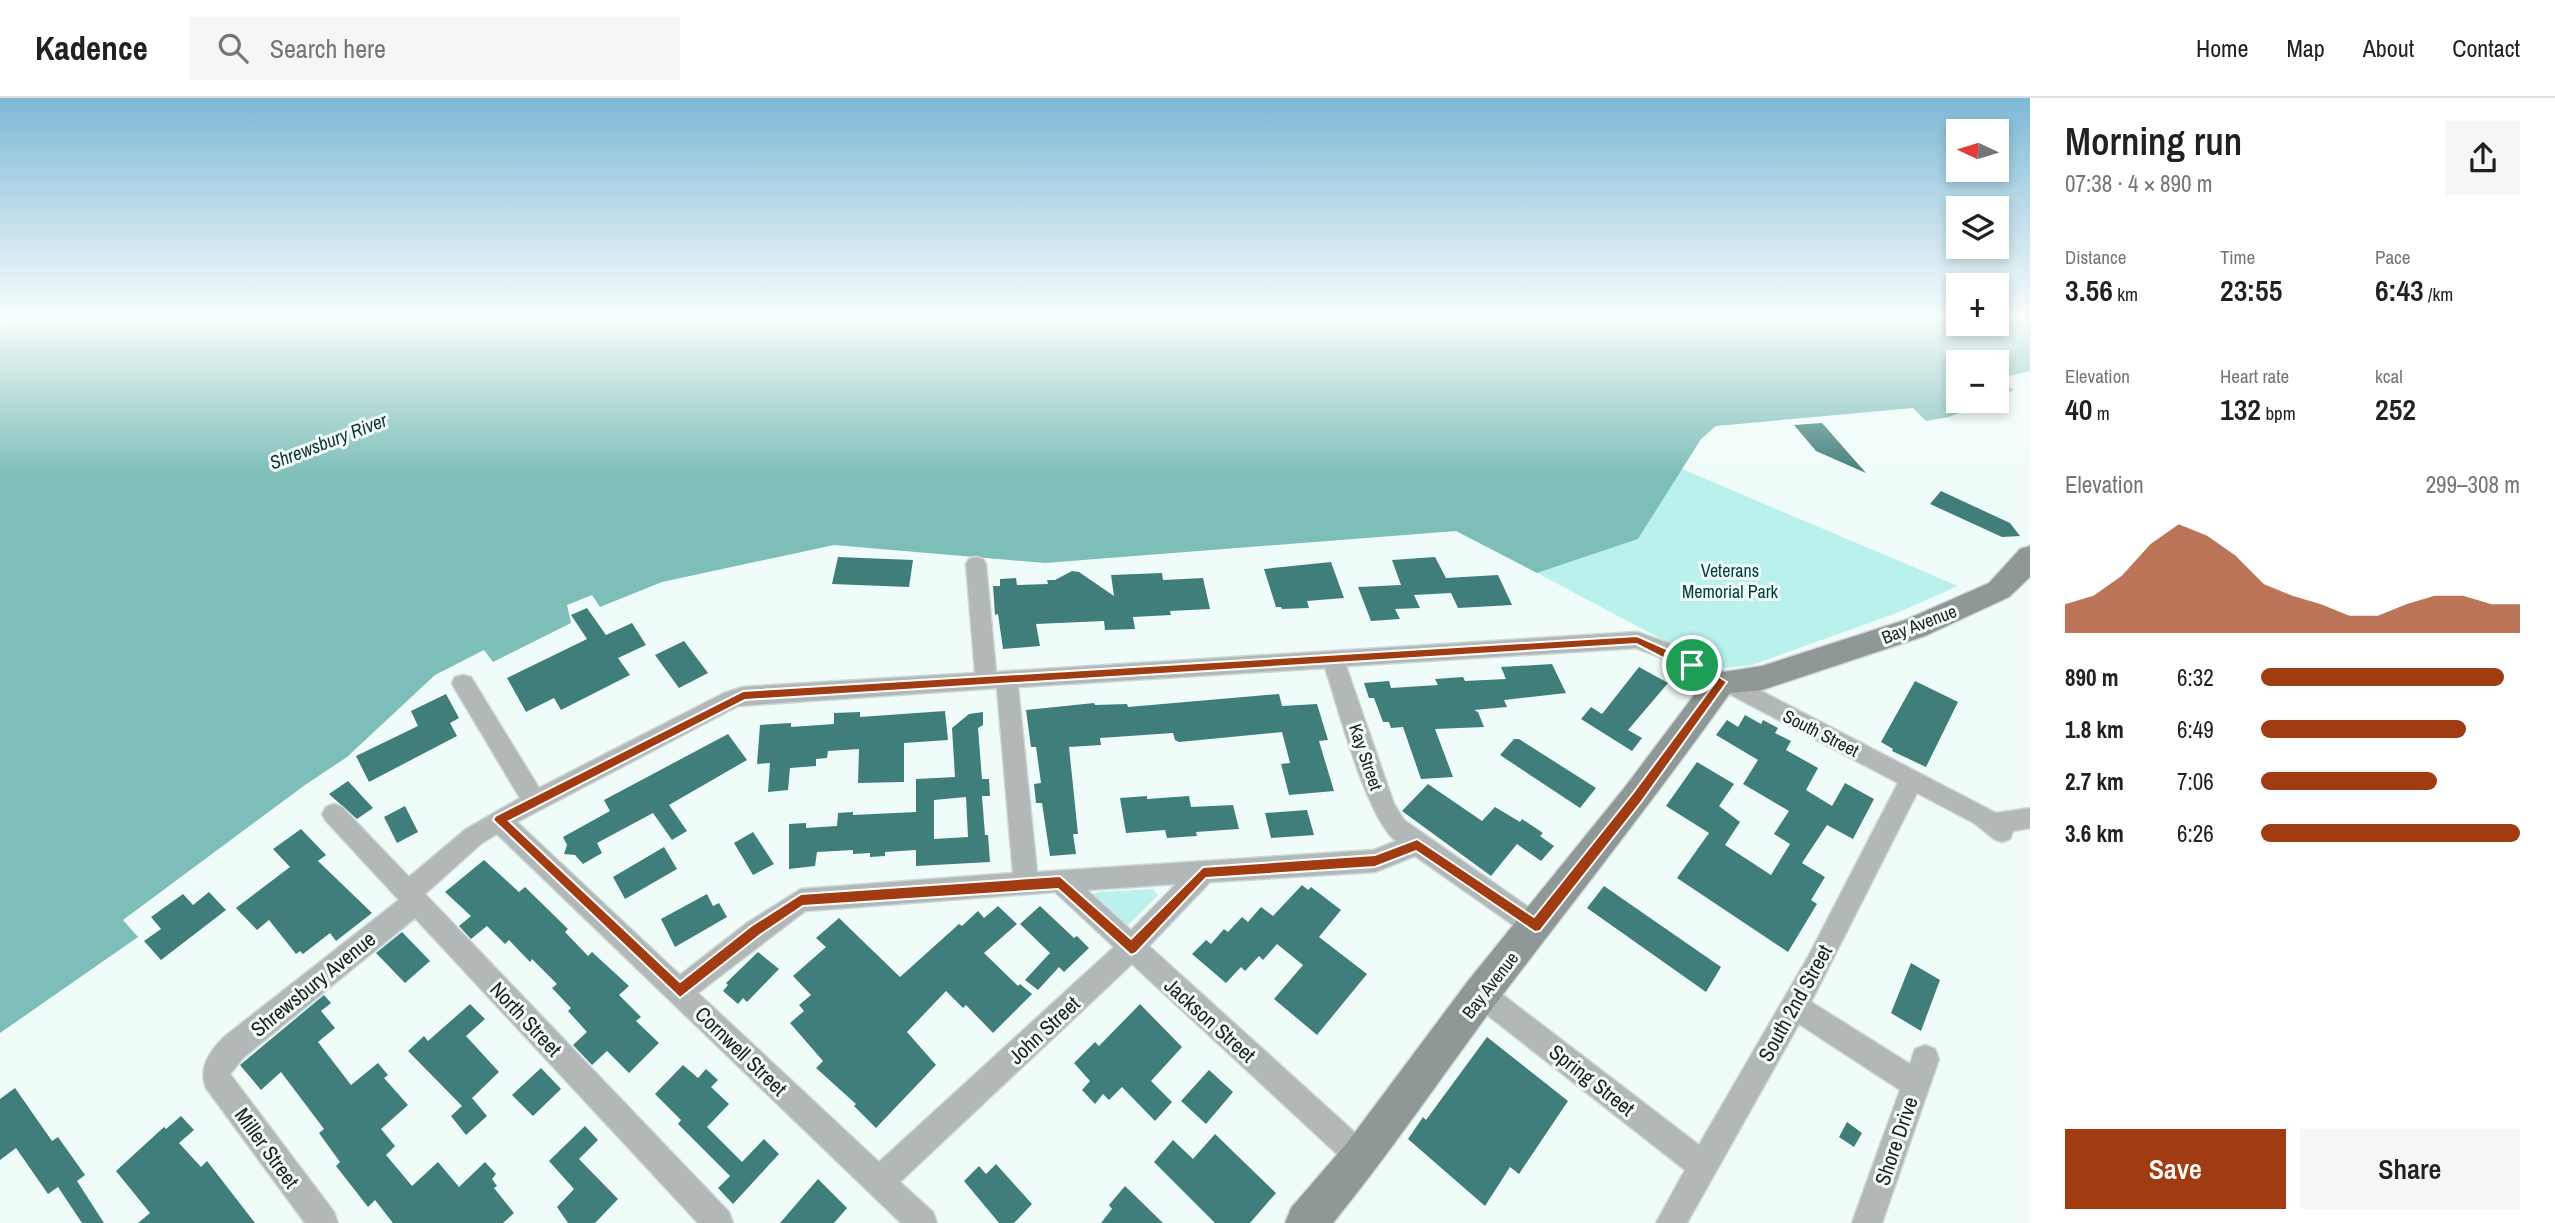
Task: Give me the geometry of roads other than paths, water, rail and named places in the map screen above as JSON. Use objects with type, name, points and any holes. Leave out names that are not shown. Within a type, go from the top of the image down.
[{"type":"street","name":"Bay Avenue","points":[[1306,1223],[1361,1157],[1481,994],[1637,797],[1721,682],[1762,678],[1915,628],[1999,590],[2030,556]]},
{"type":"street","points":[[976,564],[997,680],[1026,883]]},
{"type":"street","name":"South Street","points":[[1637,640],[1664,650],[1912,779],[1997,828],[2030,818]]},
{"type":"street","name":"Shrewsbury Avenue","points":[[216,1071],[222,1059],[234,1047],[412,898],[474,836],[535,801],[743,696],[1637,640]]},
{"type":"street","name":"Kay Street","points":[[1333,660],[1384,808],[1396,827],[1535,926]]},
{"type":"street","points":[[463,683],[535,801]]},
{"type":"street","name":"South 2nd Street","points":[[1671,1223],[1794,1006],[1912,779]]},
{"type":"street","name":"North Street","points":[[334,814],[718,1223]]},
{"type":"street","name":"Cornwell Street","points":[[499,820],[922,1223]]},
{"type":"street","points":[[680,992],[755,931],[801,900],[1375,861],[1417,844]]},
{"type":"street","name":"John Street","points":[[879,1182],[1131,948],[1203,873]]},
{"type":"street","name":"Jackson Street","points":[[1060,882],[1361,1157]]},
{"type":"street","name":"Spring Street","points":[[1481,994],[1704,1167]]},
{"type":"street","name":"Shore Drive","points":[[1794,1006],[1921,1071],[1867,1223]]},
{"type":"street","name":"Miller Street","points":[[216,1071],[216,1078],[323,1223]]},
{"type":"water","name":"Shrewsbury River","points":[[0,372],[1946,372],[1946,413],[1959,413],[1926,421],[1913,408],[1716,426],[1701,439],[1638,539],[1537,573],[1456,531],[1045,563],[834,545],[662,582],[600,607],[592,595],[567,605],[571,623],[493,662],[484,650],[435,675],[347,757],[123,920],[138,937],[0,1033]]},
{"type":"water","points":[[2009,372],[2028,372],[2009,376]]},
{"type":"park label","name":"Veterans Memorial Park","points":[[1730,580]]}]
